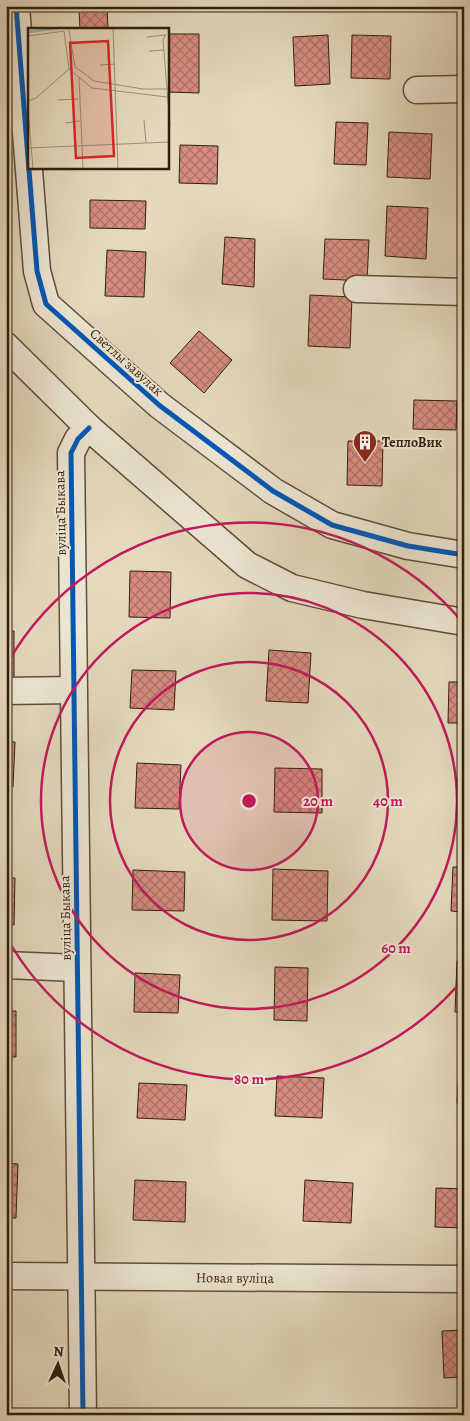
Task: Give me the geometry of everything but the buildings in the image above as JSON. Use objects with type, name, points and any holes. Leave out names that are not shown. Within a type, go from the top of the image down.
[{"type":"street","name":"Светлы завулак","points":[[16,6],[28,157]]},
{"type":"street","points":[[417,90],[464,89]]},
{"type":"street","name":"Светлы завулак","points":[[29,169],[37,271],[46,304],[159,405],[273,491],[332,525],[408,546],[464,555]]},
{"type":"street","points":[[357,289],[464,292]]},
{"type":"street","points":[[6,346],[89,428],[247,565],[266,577],[292,588],[363,605],[464,622]]},
{"type":"street","name":"вуліца Быкава","points":[[83,1415],[71,453],[78,439],[89,428]]},
{"type":"street","points":[[6,692],[73,690]]},
{"type":"street","points":[[6,965],[77,968]]},
{"type":"street","name":"Новая вуліца","points":[[6,1276],[464,1279]]},
{"type":"cycle path","points":[[16,6],[28,157]]},
{"type":"cycle path","points":[[29,169],[37,271],[46,304],[159,405],[273,491],[332,525],[408,546],[464,555]]},
{"type":"cycle path","points":[[83,1415],[71,453],[78,439],[89,428]]},
{"type":"place","name":"ТеплоВик","points":[[365,463]]}]
